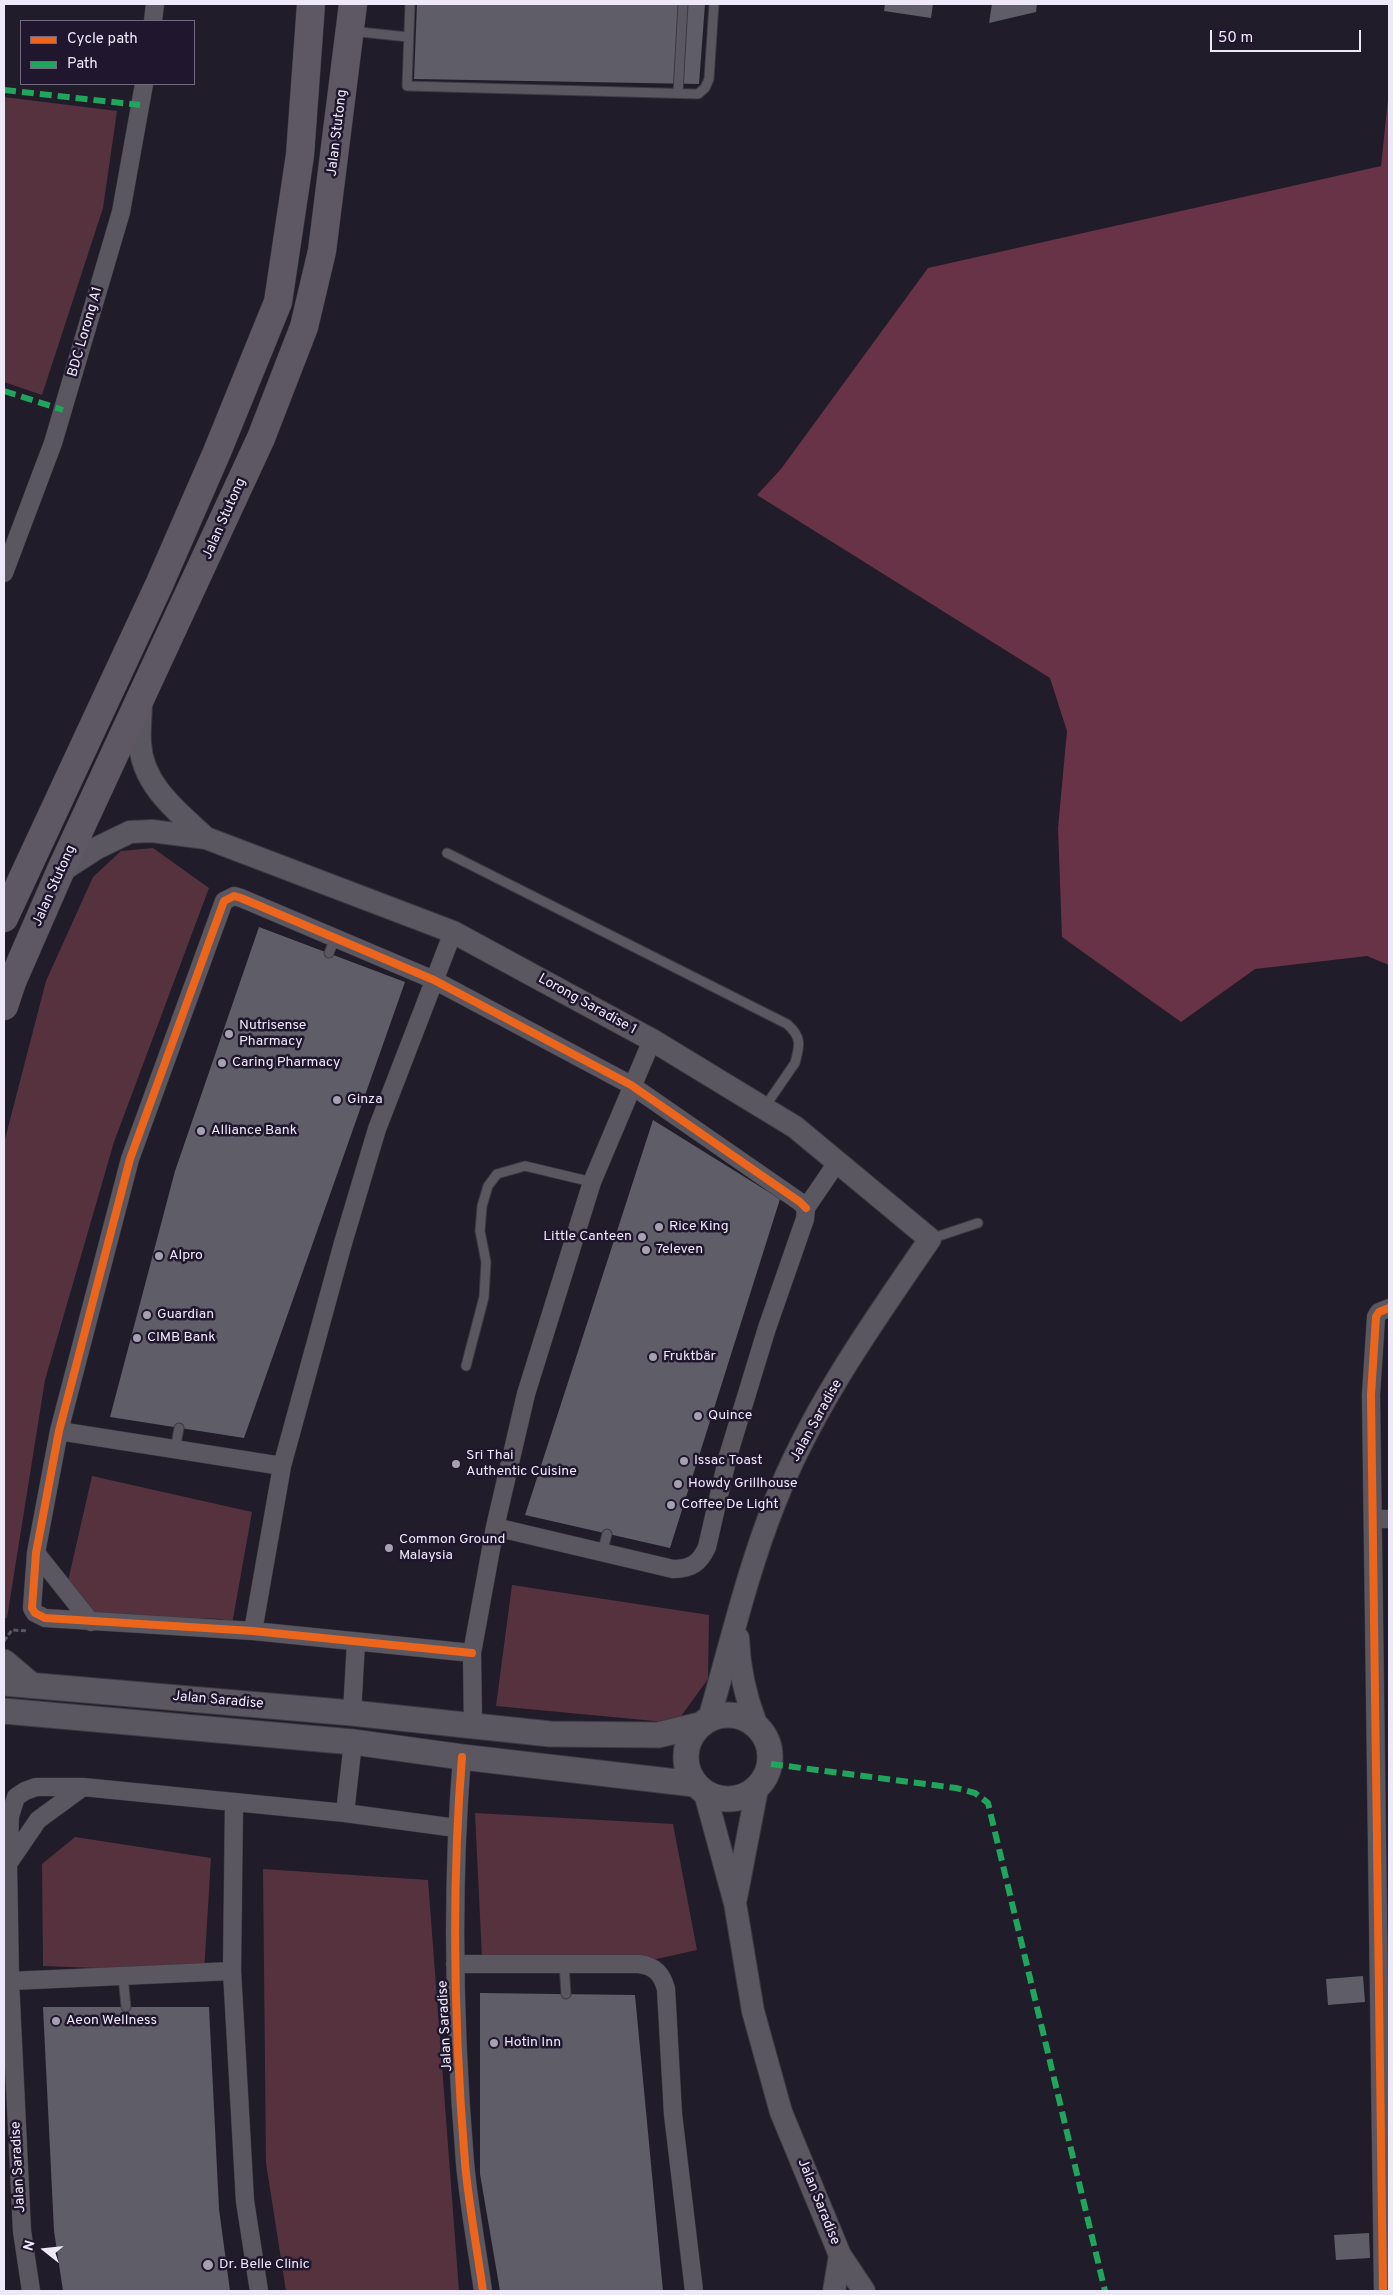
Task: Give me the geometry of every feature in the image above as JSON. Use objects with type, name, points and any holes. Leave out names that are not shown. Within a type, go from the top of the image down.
[{"type":"main road","points":[[4,918],[159,585],[218,452],[278,302],[300,155],[311,4]]},
{"type":"main road","name":"Jalan Stutong","points":[[6,989],[141,701],[261,438],[304,327],[322,251],[353,4]]},
{"type":"main road","points":[[4,1662],[30,1684]]},
{"type":"main road","name":"Jalan Saradise","points":[[4,1683],[473,1724],[550,1734],[658,1735],[704,1722]]},
{"type":"main road","name":"Jalan Saradise","points":[[4,1711],[40,1712],[353,1742],[700,1788]]},
{"type":"main road","points":[[4,1729],[40,1712]]},
{"type":"main road","points":[[729,1715],[744,1717],[756,1724],[765,1736],[770,1749],[771,1764],[766,1777],[758,1789],[746,1797],[732,1800],[717,1799],[700,1788],[689,1772],[686,1754],[692,1735],[704,1722],[729,1715]]},
{"type":"street","points":[[153,20],[155,4]]},
{"type":"street","name":"BDC Lorong A1","points":[[4,573],[54,443],[121,212],[144,85]]},
{"type":"street","points":[[141,701],[140,744],[143,764],[156,788],[206,838]]},
{"type":"street","points":[[60,872],[97,848],[130,832],[152,831],[206,838]]},
{"type":"street","name":"Lorong Saradise 1","points":[[206,838],[453,932],[652,1040],[795,1127],[930,1239]]},
{"type":"street","points":[[472,1653],[253,1632],[45,1618],[34,1613],[31,1602],[36,1554],[59,1431],[130,1159],[220,906],[228,898],[241,898],[332,946],[434,980],[631,1085],[719,1154],[800,1202],[806,1208]]},
{"type":"street","points":[[253,1632],[282,1466],[343,1243],[377,1129],[453,932]]},
{"type":"street","points":[[473,1724],[472,1653],[495,1527],[526,1394],[592,1182],[631,1085],[652,1040]]},
{"type":"street","points":[[495,1527],[674,1569],[684,1569],[695,1565],[703,1557],[728,1456],[767,1328],[805,1219],[806,1208],[838,1161]]},
{"type":"street","name":"Jalan Saradise","points":[[738,1620],[756,1554],[776,1501],[810,1428],[862,1341],[930,1239]]},
{"type":"street","points":[[1383,2291],[1386,2121],[1381,1519],[1371,1395],[1376,1316],[1379,1312],[1389,1308]]},
{"type":"street","points":[[59,1431],[282,1466]]},
{"type":"street","points":[[36,1554],[91,1622]]},
{"type":"street","points":[[704,1722],[738,1620]]},
{"type":"street","points":[[738,1620],[738,1660],[744,1693],[756,1724]]},
{"type":"street","points":[[352,1713],[356,1642]]},
{"type":"street","points":[[345,1813],[353,1742]]},
{"type":"street","name":"Jalan Saradise","points":[[462,1757],[456,1828],[455,1964],[465,2164],[483,2291]]},
{"type":"street","name":"Jalan Saradise","points":[[31,2291],[22,2231],[10,1981],[8,1863],[10,1816],[16,1797],[24,1790],[36,1787],[83,1787],[345,1813],[456,1828]]},
{"type":"street","points":[[8,1863],[38,1820],[83,1787]]},
{"type":"street","name":"Jalan Saradise","points":[[700,1788],[735,1904],[753,2011],[781,2112],[840,2255],[864,2291]]},
{"type":"street","points":[[735,1904],[758,1789]]},
{"type":"street","points":[[234,1803],[232,1970],[244,2201],[259,2291]]},
{"type":"street","name":"Jalan Saradise","points":[[455,1964],[639,1964],[649,1966],[664,1979],[672,2114],[694,2291]]},
{"type":"street","points":[[10,1981],[232,1970]]},
{"type":"street","points":[[834,2291],[840,2255]]},
{"type":"lane","points":[[410,4],[407,86],[698,94],[705,88],[709,79],[714,4]]},
{"type":"lane","points":[[678,93],[683,4]]},
{"type":"lane","points":[[351,31],[408,37]]},
{"type":"lane","points":[[447,853],[787,1024],[797,1032],[799,1047],[795,1064],[764,1108]]},
{"type":"lane","points":[[466,1366],[484,1297],[486,1262],[480,1231],[482,1206],[488,1186],[497,1174],[525,1166],[592,1182]]},
{"type":"lane","points":[[930,1239],[978,1223]]},
{"type":"lane","points":[[175,1450],[179,1428]]},
{"type":"lane","points":[[602,1553],[607,1534]]},
{"type":"lane","points":[[564,1964],[566,1994]]},
{"type":"lane","points":[[123,1976],[126,2007]]},
{"type":"shaded area","points":[[1389,90],[1389,965],[1367,956],[1255,969],[1181,1022],[1062,937],[1058,828],[1067,731],[1050,678],[757,495],[781,469],[928,268],[1381,166]]},
{"type":"shaded area","points":[[4,97],[117,111],[103,208],[42,395],[4,382]]},
{"type":"shaded area","points":[[153,848],[209,888],[114,1142],[45,1380],[7,1618],[4,1618],[4,1143],[46,981],[93,877],[121,851]]},
{"type":"shaded area","points":[[92,1476],[252,1512],[231,1630],[221,1619],[94,1614],[68,1581]]},
{"type":"shaded area","points":[[512,1585],[709,1615],[708,1679],[676,1723],[496,1706]]},
{"type":"shaded area","points":[[475,1813],[673,1824],[697,1950],[652,1960],[482,1958]]},
{"type":"shaded area","points":[[75,1837],[211,1858],[204,1972],[43,1966],[42,1864]]},
{"type":"shaded area","points":[[263,1869],[428,1880],[459,2291],[286,2291],[266,2163]]},
{"type":"building","points":[[417,4],[705,4],[699,84],[414,79]]},
{"type":"building","points":[[885,4],[933,4],[931,18],[884,11]]},
{"type":"building","points":[[992,4],[1037,4],[1036,12],[989,23]]},
{"type":"building","points":[[259,927],[405,982],[244,1438],[110,1417],[175,1171]]},
{"type":"building","name":"Fruktbär","points":[[653,1120],[780,1199],[670,1548],[525,1515]]},
{"type":"building","points":[[1363,1976],[1365,2002],[1328,2005],[1326,1979]]},
{"type":"building","points":[[480,1993],[635,1995],[663,2291],[500,2291],[480,2174]]},
{"type":"building","points":[[43,2007],[209,2007],[219,2209],[230,2291],[63,2291],[54,2231]]},
{"type":"building","points":[[1369,2233],[1370,2258],[1336,2260],[1334,2235]]},
{"type":"marked path","points":[[4,90],[140,105]]},
{"type":"marked path","points":[[4,391],[63,410]]},
{"type":"marked path","points":[[771,1764],[956,1788],[975,1793],[988,1803],[1105,2291]]},
{"type":"cycle path","points":[[472,1653],[253,1631],[45,1618],[35,1613],[32,1608],[36,1553],[59,1431],[130,1159],[224,901],[234,896],[241,898],[434,980],[631,1085],[806,1208]]},
{"type":"cycle path","points":[[1383,2291],[1371,1395],[1376,1317],[1379,1312],[1389,1308]]},
{"type":"cycle path","points":[[462,1757],[455,1909],[458,2062],[465,2163],[483,2291]]},
{"type":"place","name":"Nutrisense Pharmacy","points":[[229,1034]]},
{"type":"place","name":"Caring Pharmacy","points":[[222,1063]]},
{"type":"place","name":"Ginza","points":[[337,1100]]},
{"type":"place","name":"Alliance Bank","points":[[201,1131]]},
{"type":"place","name":"Rice King","points":[[659,1227]]},
{"type":"place","name":"Little Canteen","points":[[642,1237]]},
{"type":"place","name":"7eleven","points":[[646,1250]]},
{"type":"place","name":"Alpro","points":[[159,1256]]},
{"type":"place","name":"Guardian","points":[[147,1315]]},
{"type":"place","name":"CIMB Bank","points":[[137,1338]]},
{"type":"place","name":"Fruktbär","points":[[653,1357]]},
{"type":"place","name":"Quince","points":[[698,1416]]},
{"type":"place","name":"Issac Toast","points":[[684,1461]]},
{"type":"place","name":"Sri Thai Authentic Cuisine","points":[[456,1464]]},
{"type":"place","name":"Howdy Grillhouse","points":[[678,1484]]},
{"type":"place","name":"Coffee De Light","points":[[671,1505]]},
{"type":"place","name":"Common Ground Malaysia","points":[[389,1548]]},
{"type":"place","name":"Aeon Wellness","points":[[56,2021]]},
{"type":"place","name":"Hotin Inn","points":[[494,2043]]},
{"type":"place","name":"Dr. Belle Clinic","points":[[208,2265]]}]
